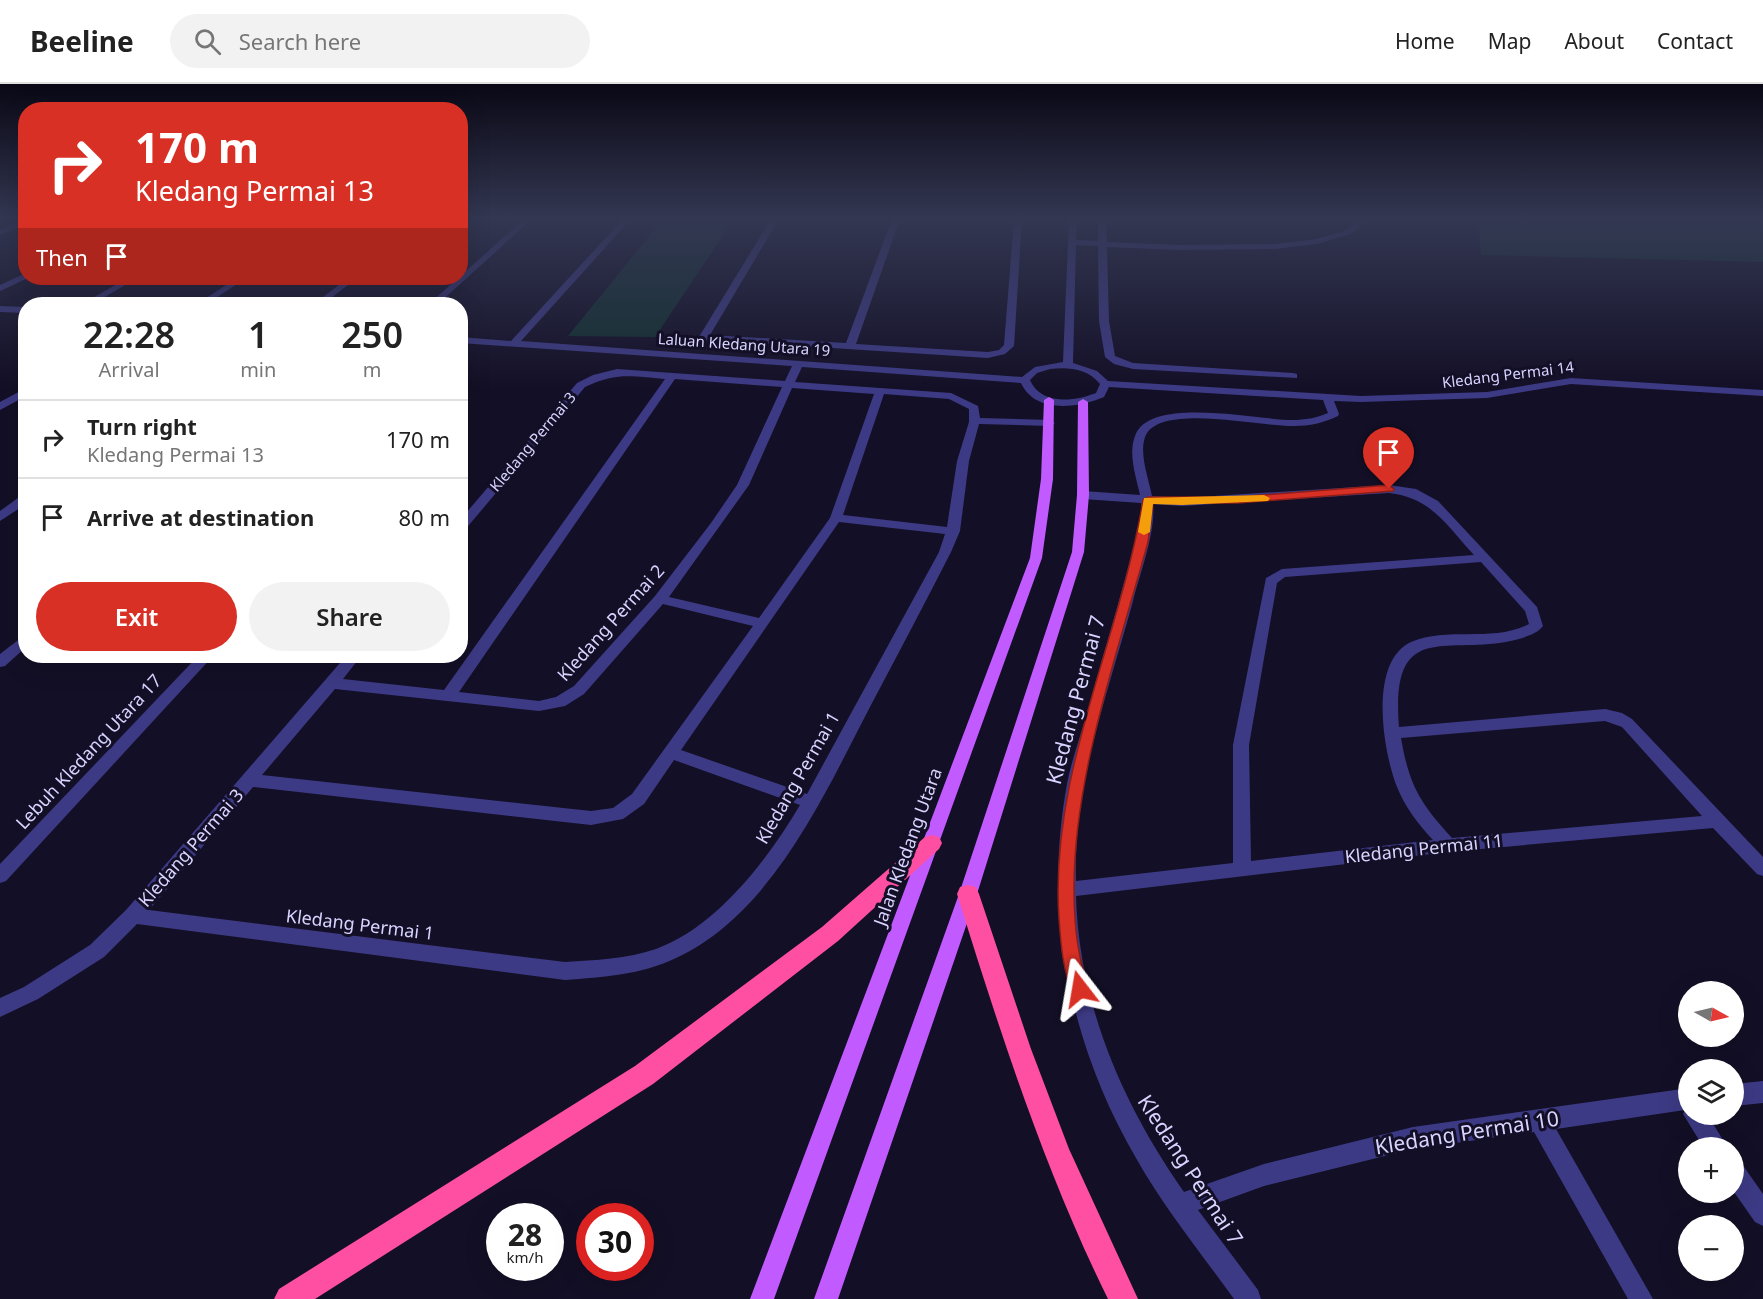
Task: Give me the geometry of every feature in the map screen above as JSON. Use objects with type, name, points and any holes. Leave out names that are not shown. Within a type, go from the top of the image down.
[{"type":"highway","points":[[289,1299],[644,1075],[830,934],[932,843]]},
{"type":"highway","points":[[968,894],[1029,1082],[1099,1253],[1123,1299]]},
{"type":"main road","name":"Jalan Kledang Utara","points":[[762,1299],[1036,558],[1046,506],[1049,400]]},
{"type":"main road","points":[[826,1299],[968,894],[1078,552],[1083,495],[1083,402]]},
{"type":"street","points":[[513,344],[575,276]]},
{"type":"street","points":[[691,356],[741,276]]},
{"type":"street","points":[[850,346],[875,276]]},
{"type":"street","points":[[704,338],[988,355],[1002,352],[1009,346],[1014,276]]},
{"type":"street","points":[[1068,365],[1070,276]]},
{"type":"street","points":[[1104,276],[1104,321],[1110,357],[1118,362],[1133,366],[1293,376]]},
{"type":"street","points":[[0,288],[18,279]]},
{"type":"street","points":[[99,297],[121,285]]},
{"type":"street","points":[[213,297],[231,285]]},
{"type":"street","points":[[327,297],[344,285]]},
{"type":"street","points":[[441,297],[454,285]]},
{"type":"street","points":[[0,309],[18,310]]},
{"type":"street","name":"Laluan Kledang Utara 19","points":[[468,341],[1026,380]]},
{"type":"street","name":"Kledang Permai 2","points":[[331,683],[539,706],[560,702],[579,690],[660,599],[743,485],[798,364]]},
{"type":"street","points":[[1068,365],[1096,374],[1105,384],[1100,395],[1083,402],[1049,400],[1031,391],[1026,380],[1032,371],[1039,368],[1068,365]]},
{"type":"street","name":"Kledang Permai 3","points":[[468,519],[581,385],[597,377],[617,372],[673,375]]},
{"type":"street","points":[[447,697],[673,375],[951,396],[974,408],[976,421],[1050,423]]},
{"type":"street","name":"Kledang Permai 14","points":[[1105,384],[1328,399],[1436,398],[1487,394],[1571,381],[1763,393]]},
{"type":"street","points":[[250,780],[591,818],[617,814],[638,799],[836,518],[880,391]]},
{"type":"street","points":[[0,407],[18,396]]},
{"type":"street","points":[[1148,500],[1138,451],[1141,432],[1153,420],[1208,416],[1308,423],[1327,421],[1334,414],[1328,399]]},
{"type":"street","name":"Kledang Permai 1","points":[[133,916],[565,971],[630,966],[682,946],[736,906],[776,856],[812,802],[945,552],[954,531],[963,463],[976,421]]},
{"type":"street","points":[[1083,495],[1148,500],[1238,500],[1389,489],[1412,492],[1434,504],[1532,610],[1536,626],[1521,636],[1453,640],[1414,646],[1399,661],[1389,702],[1391,733],[1405,787],[1422,816],[1448,845]]},
{"type":"street","name":"Kledang Permai 7","points":[[1148,500],[1142,542],[1075,785],[1067,843],[1065,890],[1070,954],[1089,1025],[1117,1100],[1149,1157],[1249,1299]]},
{"type":"street","points":[[0,517],[18,504]]},
{"type":"street","points":[[836,518],[954,531]]},
{"type":"street","points":[[1242,869],[1241,745],[1271,581],[1282,573],[1483,558]]},
{"type":"street","points":[[660,599],[761,623]]},
{"type":"street","points":[[0,662],[18,646]]},
{"type":"street","name":"Lebuh Kledang Utara 17","points":[[0,876],[199,663]]},
{"type":"street","name":"Kledang Permai 3","points":[[0,1008],[31,993],[97,951],[133,916],[348,663]]},
{"type":"street","points":[[1391,733],[1605,715],[1617,717],[1627,723],[1763,868]]},
{"type":"street","points":[[672,753],[812,802]]},
{"type":"street","name":"Kledang Permai 11","points":[[1065,890],[1448,845],[1718,821]]},
{"type":"street","points":[[1744,1094],[1763,1092]]},
{"type":"street","name":"Kledang Permai 10","points":[[1181,1205],[1264,1175],[1413,1138],[1539,1120],[1678,1106]]},
{"type":"street","points":[[1539,1120],[1641,1299]]},
{"type":"street","points":[[1744,1186],[1763,1214]]},
{"type":"green space","points":[[617,276],[696,276],[655,337],[568,336]]},
{"type":"slow traffic","points":[[1144,532],[1148,500],[1182,502],[1264,498]]},
{"type":"route","points":[[1080,989],[1070,954],[1065,890],[1067,843],[1075,785],[1142,542],[1148,514],[1148,500],[1182,502],[1238,500],[1389,489]]}]
